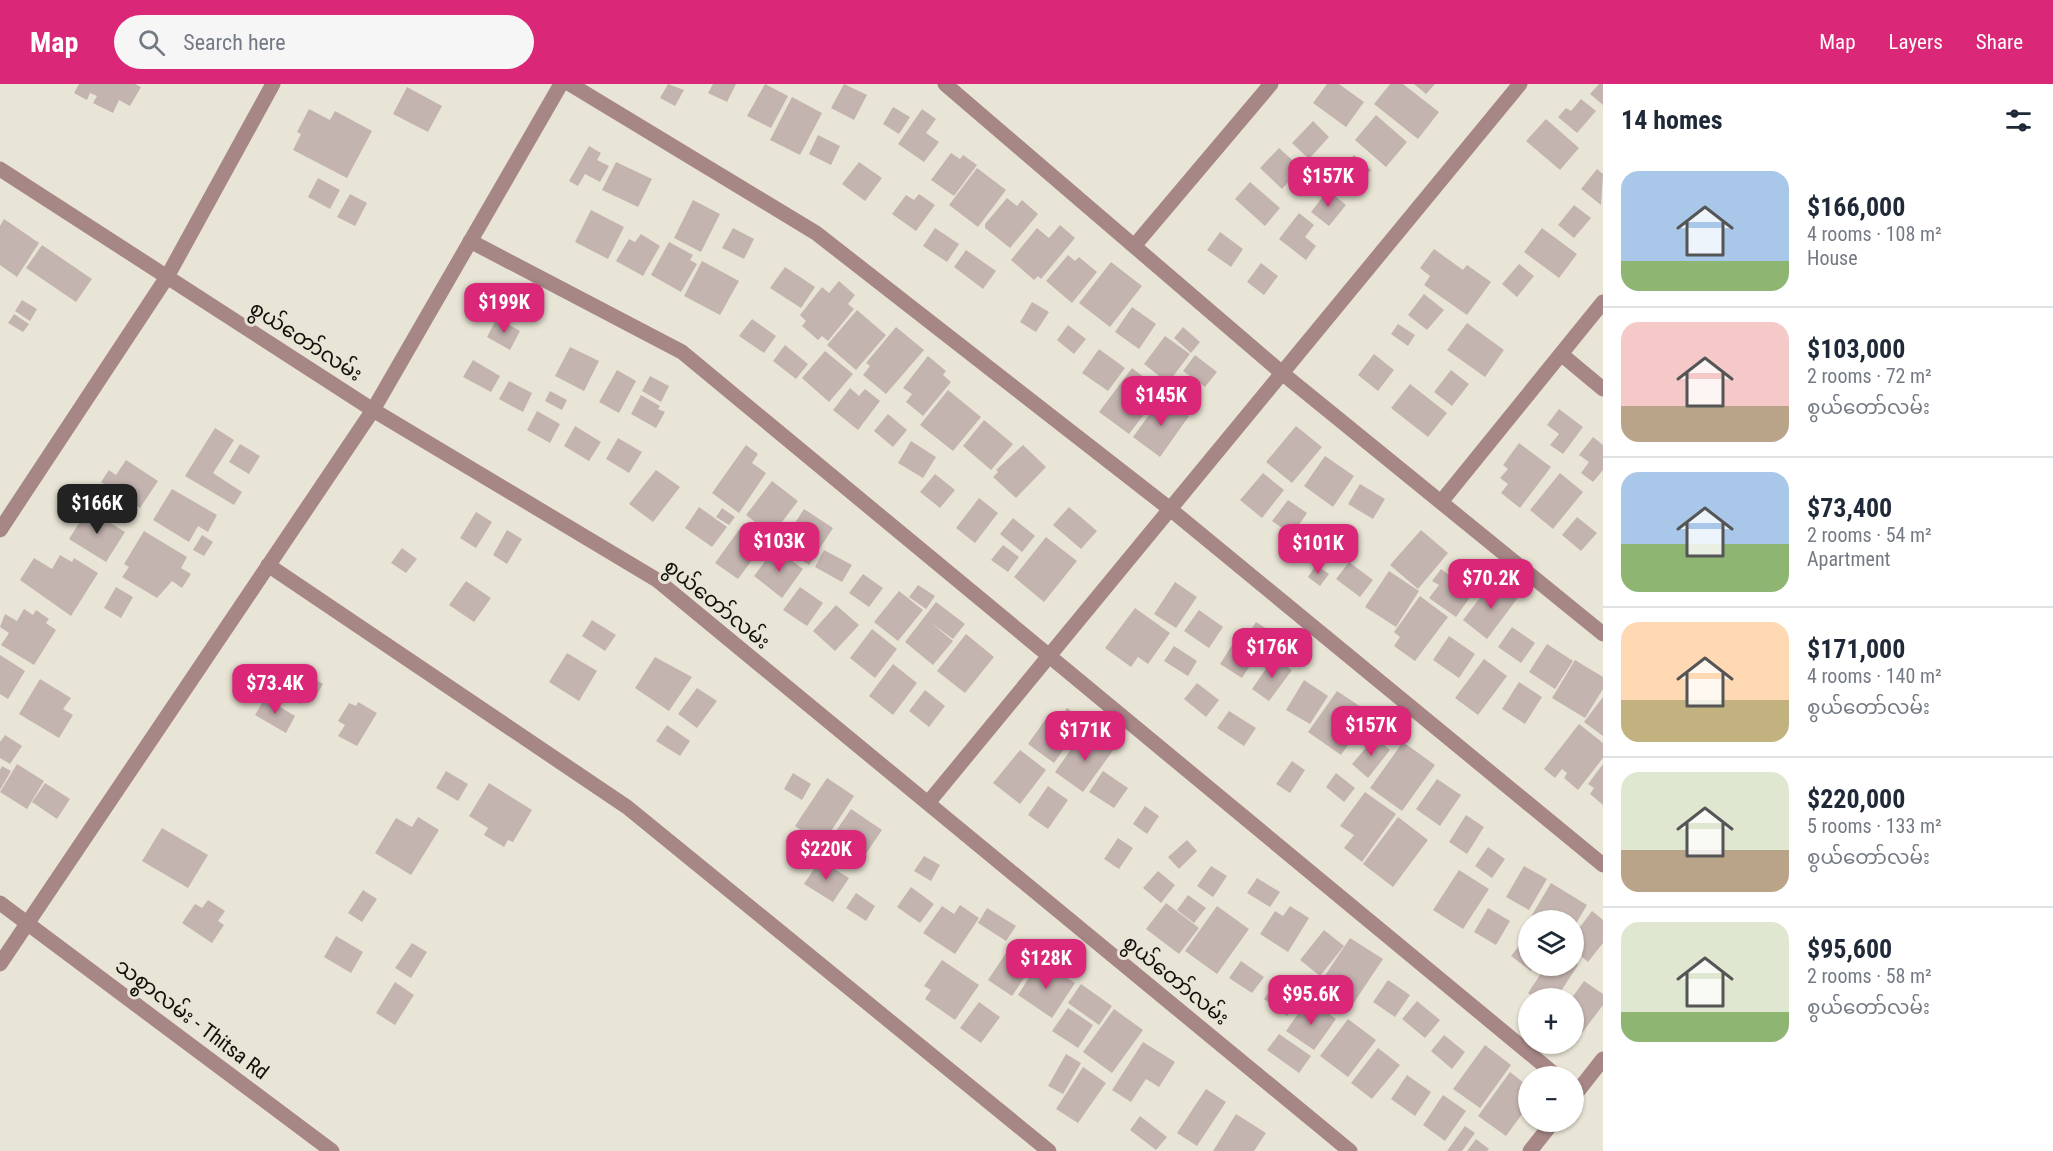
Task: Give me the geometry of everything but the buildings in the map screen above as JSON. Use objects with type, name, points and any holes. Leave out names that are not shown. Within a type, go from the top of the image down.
[{"type":"street","points":[[0,530],[167,277],[273,84]]},
{"type":"street","points":[[0,964],[373,410],[561,84]]},
{"type":"street","points":[[570,84],[816,233],[1170,509],[1603,865]]},
{"type":"street","points":[[945,84],[1282,373],[1603,634]]},
{"type":"street","points":[[1135,245],[1271,84]]},
{"type":"street","points":[[928,803],[1520,84]]},
{"type":"street","name":"စွယ်တော်လမ်း","points":[[0,169],[373,410],[657,580],[1350,1151]]},
{"type":"street","points":[[470,241],[682,352],[1545,1066]]},
{"type":"street","points":[[1441,502],[1603,302]]},
{"type":"street","points":[[1561,354],[1603,389]]},
{"type":"street","points":[[268,565],[627,807],[1049,1151]]},
{"type":"street","name":"သစ္စာလမ်း - Thitsa Rd","points":[[0,903],[332,1151]]},
{"type":"street","points":[[1584,1081],[1603,1059]]},
{"type":"street","points":[[1530,1151],[1545,1132]]}]
